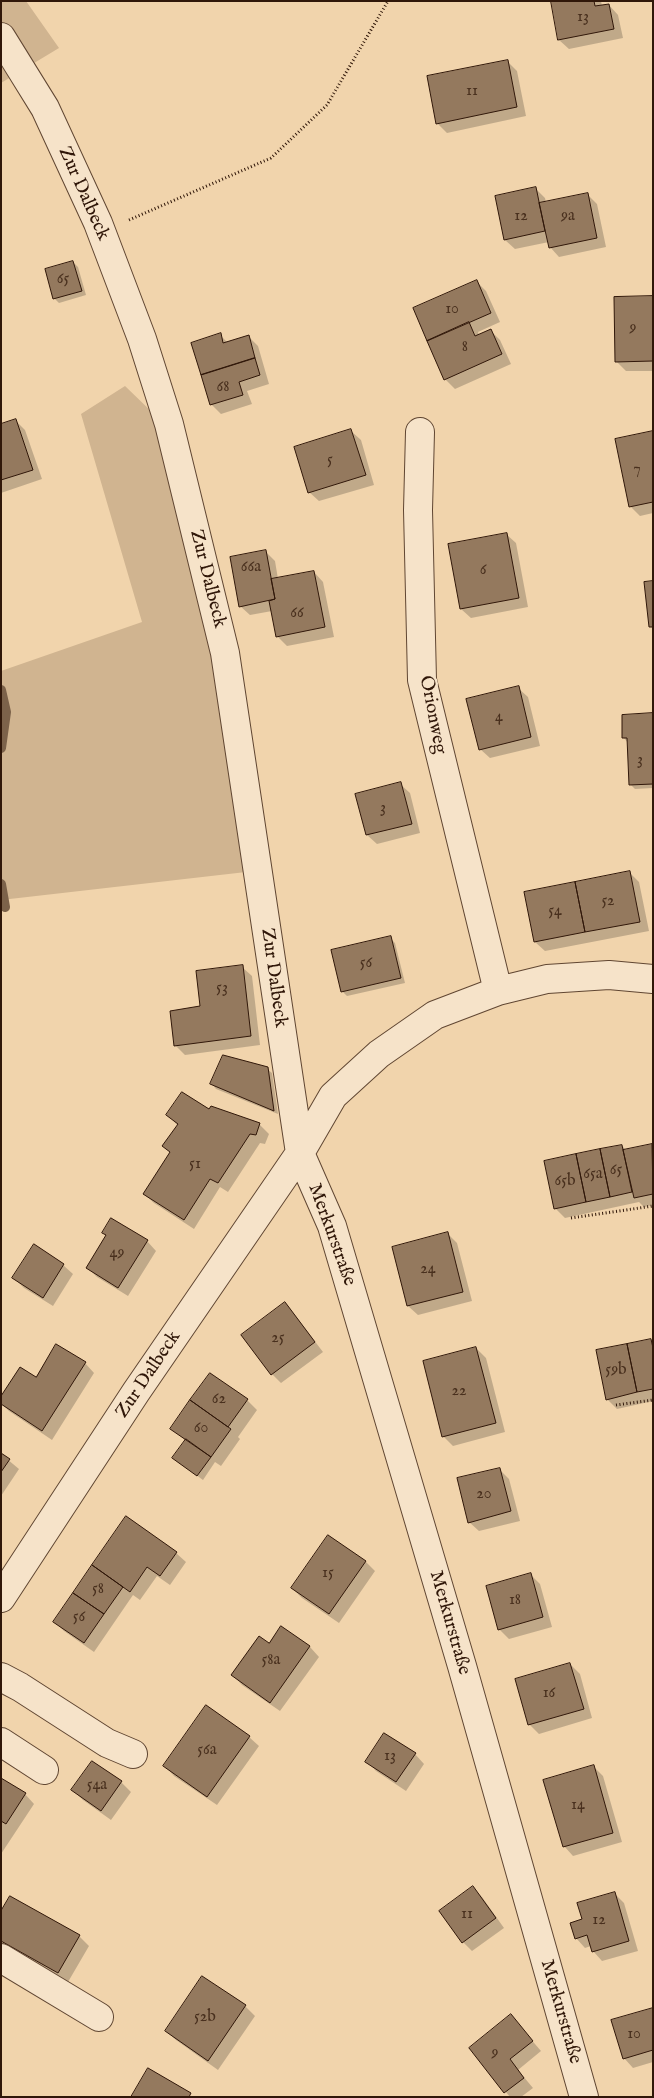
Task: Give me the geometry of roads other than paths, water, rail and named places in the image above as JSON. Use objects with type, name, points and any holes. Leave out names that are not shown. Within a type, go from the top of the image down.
[{"type":"street","name":"Zur Dalbeck","points":[[1,37],[45,108],[101,232],[142,339],[169,424],[225,653],[300,1154]]},
{"type":"street","name":"Orionweg","points":[[420,432],[418,510],[422,680],[498,991]]},
{"type":"street","name":"Zur Dalbeck","points":[[1,1598],[136,1392],[300,1154],[333,1096],[379,1054],[435,1015],[498,991],[547,979],[609,975],[653,980]]},
{"type":"street","name":"Merkurstraße","points":[[300,1154],[332,1226],[459,1656],[584,2097]]},
{"type":"street","points":[[1,1677],[20,1687],[107,1743],[133,1754]]},
{"type":"street","points":[[1,1742],[44,1770]]},
{"type":"street","points":[[1,1958],[99,2017]]},
{"type":"waterway","points":[[1,690],[6,712],[1,748]]},
{"type":"waterway","points":[[1,884],[5,907]]}]
